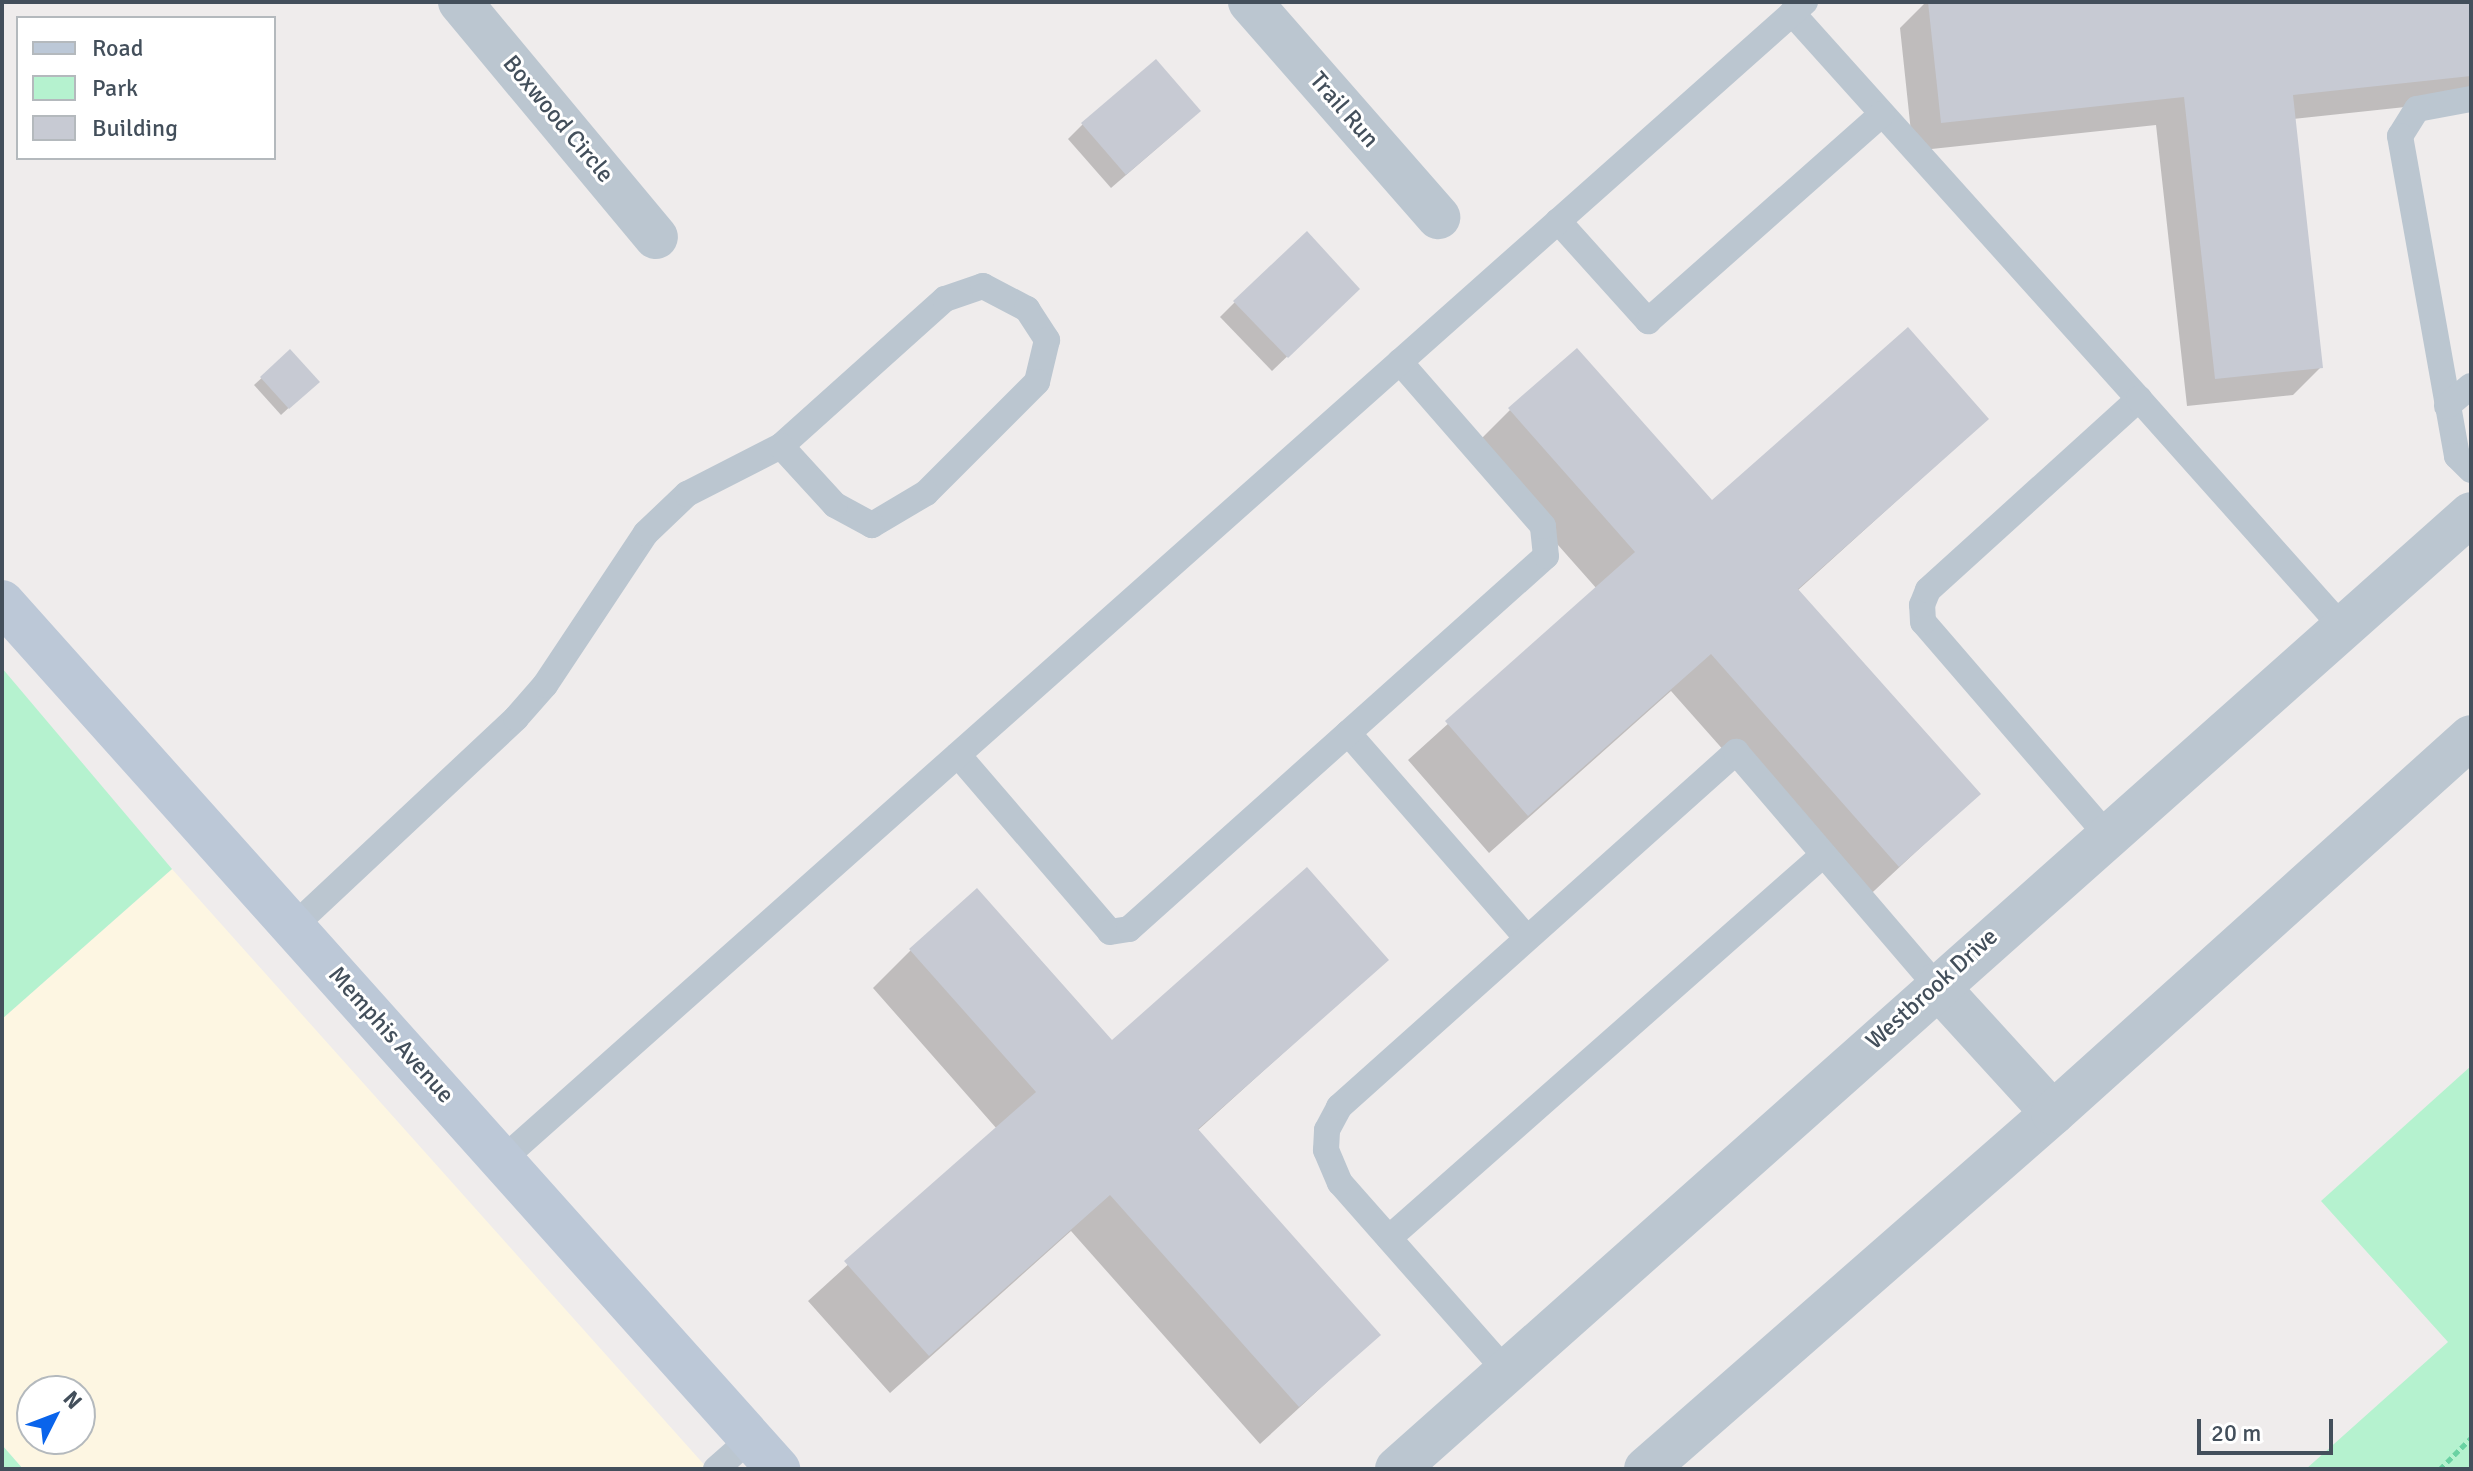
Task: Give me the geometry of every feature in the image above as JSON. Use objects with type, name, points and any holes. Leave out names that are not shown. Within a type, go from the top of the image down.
[{"type":"main road","name":"Memphis Avenue","points":[[2,602],[764,1454]]},
{"type":"street","name":"Boxwood Circle","points":[[460,2],[656,237]]},
{"type":"street","name":"Trail Run","points":[[1250,2],[1438,217]]},
{"type":"street","name":"Westbrook Drive","points":[[1397,1469],[1936,985],[2471,514]]},
{"type":"street","points":[[1646,1469],[2053,1113],[2471,737]]},
{"type":"street","points":[[1936,985],[2053,1113]]},
{"type":"lane","points":[[503,1159],[1799,8],[1882,114],[2342,627]]},
{"type":"lane","points":[[2471,99],[2417,109],[2400,136],[2457,456],[2471,470]]},
{"type":"lane","points":[[1558,221],[1648,321],[1882,114]]},
{"type":"lane","points":[[294,926],[516,718],[545,685],[646,533],[687,494],[781,446],[945,299],[983,286],[1027,309],[1047,340],[1037,382],[926,493],[872,525],[835,505],[781,446]]},
{"type":"lane","points":[[958,755],[1110,932],[1129,929],[1546,556],[1543,526],[1400,362]]},
{"type":"lane","points":[[2447,406],[2471,386]]},
{"type":"lane","points":[[2107,835],[1923,622],[1922,605],[1928,590],[2139,399]]},
{"type":"lane","points":[[1348,733],[1527,938]]},
{"type":"lane","points":[[1506,1371],[1332,1169],[1327,1130],[1339,1107],[1527,938],[1736,752],[1936,985]]},
{"type":"lane","points":[[1389,1238],[1823,855]]},
{"type":"lane","points":[[716,1469],[764,1454]]},
{"type":"path","points":[[2440,1469],[2471,1438]]},
{"type":"shaded area","points":[[172,869],[708,1469],[23,1469],[2,1445],[2,1019]]},
{"type":"green space","points":[[2,668],[172,869],[2,1019]]},
{"type":"green space","points":[[2471,1066],[2471,1469],[2306,1469],[2448,1342],[2321,1201]]},
{"type":"green space","points":[[2,1445],[23,1469],[2,1469]]},
{"type":"building","points":[[1928,2],[2471,2],[2471,76],[2293,95],[2323,368],[2215,379],[2184,97],[1941,123]]},
{"type":"building","points":[[1156,59],[1201,111],[1126,175],[1081,123]]},
{"type":"building","points":[[1307,231],[1360,289],[1288,358],[1233,301]]},
{"type":"building","points":[[1908,327],[1989,419],[1798,589],[1981,794],[1899,867],[1711,654],[1528,816],[1445,721],[1635,552],[1508,408],[1577,348],[1712,500]]},
{"type":"building","points":[[290,349],[320,382],[289,409],[260,377]]},
{"type":"building","points":[[1307,867],[1389,960],[1198,1129],[1381,1335],[1299,1407],[1110,1195],[929,1356],[844,1261],[1036,1092],[909,949],[977,888],[1112,1040]]}]
